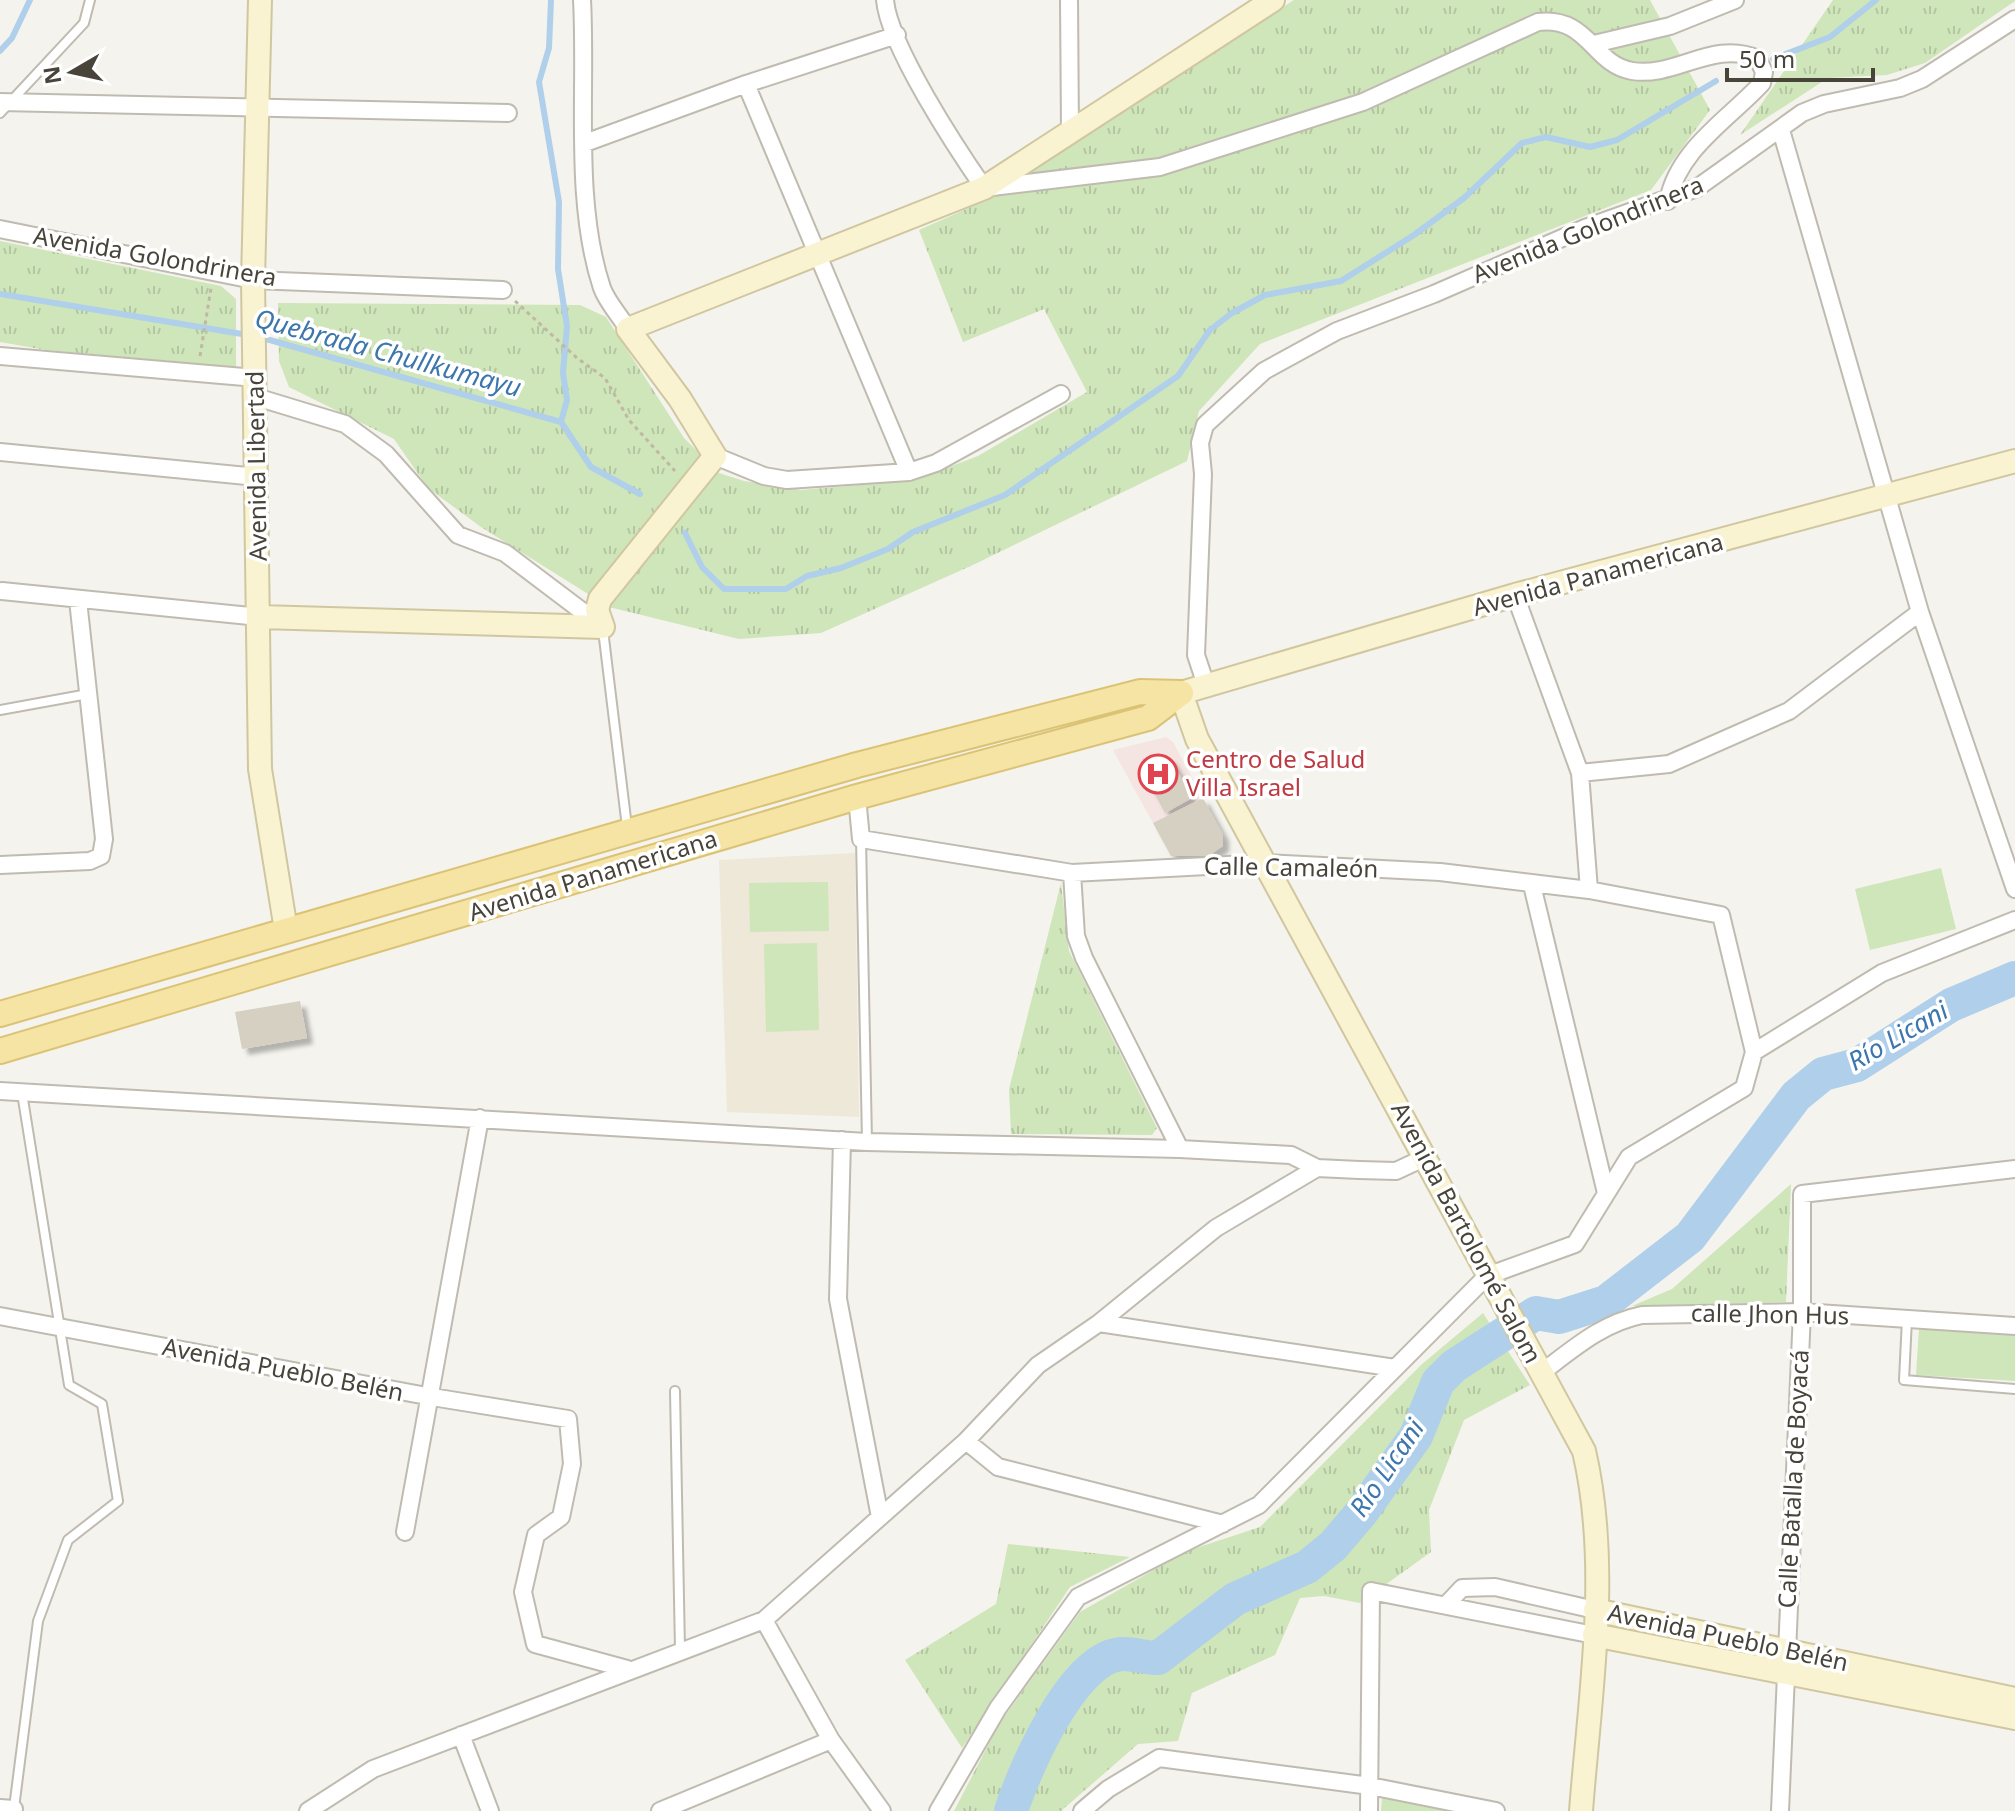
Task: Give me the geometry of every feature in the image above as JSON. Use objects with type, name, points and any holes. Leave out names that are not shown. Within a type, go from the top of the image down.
[{"type":"main road","name":"Avenida Panamericana","points":[[0,1014],[857,765],[1140,692],[1181,693]]},
{"type":"main road","name":"Avenida Panamericana","points":[[0,1051],[857,797],[1148,718],[1181,693]]},
{"type":"street","name":"Avenida Libertad","points":[[260,0],[253,280],[260,769],[291,928],[306,962]]},
{"type":"street","points":[[582,0],[585,143],[592,243],[603,290],[680,399],[715,456],[764,476],[787,480],[909,472],[936,463],[1061,394]]},
{"type":"street","points":[[885,0],[897,35],[946,134],[984,188]]},
{"type":"street","points":[[1069,0],[1070,131]]},
{"type":"street","points":[[628,329],[984,188],[1273,0]]},
{"type":"street","points":[[1594,44],[1670,26],[1735,0]]},
{"type":"street","name":"Avenida Golondrinera","points":[[1206,685],[1196,655],[1203,474],[1200,443],[1205,425],[1264,371],[1337,331],[1434,294],[1585,228],[1668,201],[1697,188],[1802,113],[1824,104],[1900,88],[1922,79],[2015,19]]},
{"type":"street","points":[[984,188],[1160,167],[1363,102],[1538,22],[1567,24],[1614,64],[1637,72],[1719,52],[1758,59],[1764,72],[1762,83],[1706,135],[1678,174],[1668,201]]},
{"type":"street","points":[[585,143],[746,84],[897,35]]},
{"type":"street","points":[[746,84],[909,472]]},
{"type":"street","points":[[4,105],[256,105],[508,113]]},
{"type":"street","points":[[1781,130],[1920,612],[2015,889]]},
{"type":"street","name":"Avenida Golondrinera","points":[[0,229],[253,280],[503,290]]},
{"type":"street","points":[[0,356],[256,387],[345,424],[386,454],[458,535],[505,553],[603,627]]},
{"type":"street","points":[[0,452],[257,477]]},
{"type":"street","points":[[603,627],[597,610],[600,599],[715,456]]},
{"type":"street","name":"Avenida Panamericana","points":[[1181,693],[1515,595],[1886,499],[2015,461]]},
{"type":"street","points":[[2,591],[260,617],[603,627]]},
{"type":"street","points":[[1515,595],[1580,773],[1589,890]]},
{"type":"street","points":[[0,865],[90,861],[101,856],[104,839],[78,600]]},
{"type":"street","points":[[1580,773],[1669,764],[1789,711],[1920,612]]},
{"type":"street","name":"Avenida Bartolomé Salom","points":[[1181,693],[1197,739],[1426,1157],[1504,1309],[1525,1341],[1584,1451],[1595,1496],[1597,1535],[1594,1635],[1581,1811]]},
{"type":"street","points":[[857,797],[861,839]]},
{"type":"street","name":"Calle Camaleón","points":[[861,839],[1072,873],[1265,863],[1440,872],[1589,890],[1721,915],[1754,1052]]},
{"type":"street","points":[[1072,873],[1076,936],[1084,958],[1180,1149]]},
{"type":"street","points":[[1532,885],[1606,1193]]},
{"type":"street","points":[[938,1811],[998,1708],[1078,1597],[1259,1505],[1487,1276],[1575,1244],[1629,1157],[1744,1088],[1754,1052],[1882,973],[2015,920]]},
{"type":"street","points":[[0,1091],[867,1142],[1180,1149],[1291,1155],[1317,1168],[1396,1171],[1426,1157]]},
{"type":"street","points":[[405,1532],[432,1397],[480,1118]]},
{"type":"street","points":[[842,1140],[838,1299],[880,1517]]},
{"type":"street","points":[[308,1811],[373,1769],[627,1669],[764,1620],[966,1441],[1038,1365],[1099,1323],[1216,1228],[1317,1168]]},
{"type":"street","name":"Calle Batalla de Boyacá","points":[[1780,1811],[1802,1312],[1802,1194],[2015,1169]]},
{"type":"street","name":"calle Jhon Hus","points":[[1541,1373],[1595,1332],[1620,1319],[1642,1315],[1802,1312],[2015,1326]]},
{"type":"street","name":"Avenida Pueblo Belén","points":[[0,1316],[432,1397],[568,1419],[572,1464],[561,1517],[536,1535],[523,1592],[535,1644],[627,1669]]},
{"type":"street","points":[[1099,1323],[1395,1368]]},
{"type":"street","points":[[966,1441],[998,1467],[1223,1524]]},
{"type":"street","name":"Avenida Pueblo Belén","points":[[1447,1604],[1462,1588],[1495,1587],[2015,1718]]},
{"type":"street","name":"Avenida Pueblo Belén","points":[[1370,1786],[1371,1591],[1594,1635],[2015,1699]]},
{"type":"street","points":[[764,1620],[831,1740],[882,1811]]},
{"type":"street","points":[[461,1735],[490,1811]]},
{"type":"street","points":[[660,1811],[831,1740]]},
{"type":"street","points":[[1082,1811],[1108,1789],[1159,1758],[1370,1786],[1496,1811]]},
{"type":"street","points":[[1369,1811],[1370,1786]]},
{"type":"lane","points":[[4,105],[84,23],[90,0]]},
{"type":"lane","points":[[603,627],[628,832]]},
{"type":"lane","points":[[0,710],[88,694]]},
{"type":"lane","points":[[861,839],[867,1142]]},
{"type":"lane","points":[[9,1809],[38,1621],[68,1540],[118,1501],[102,1404],[69,1385],[57,1327],[22,1092]]},
{"type":"lane","points":[[1907,1319],[1904,1380],[2015,1389]]},
{"type":"lane","points":[[675,1391],[680,1650]]},
{"type":"path","points":[[503,290],[577,358],[605,378],[629,420],[689,488]]},
{"type":"path","points":[[202,341],[208,307]]},
{"type":"shaded area","name":"Centro de Salud Villa Israel","points":[[1166,737],[1173,742],[1223,835],[1223,846],[1208,856],[1171,856],[1113,750]]},
{"type":"shaded area","points":[[855,853],[859,1117],[727,1112],[719,860]]},
{"type":"green space","points":[[1294,0],[1650,0],[1710,110],[1651,190],[1260,344],[1199,411],[1187,461],[975,564],[821,633],[739,639],[609,607],[481,527],[428,488],[394,439],[289,387],[279,361],[278,303],[580,305],[606,317],[684,438],[719,473],[744,481],[801,490],[915,480],[978,456],[1087,392],[1044,309],[963,342],[919,230],[982,202]]},
{"type":"green space","points":[[1833,0],[2015,1],[1925,63],[1887,75],[1828,78],[1740,135]]},
{"type":"green space","points":[[0,241],[221,286],[236,299],[236,367],[46,350],[0,342]]},
{"type":"green space","points":[[1941,868],[1956,929],[1870,950],[1855,889]]},
{"type":"green space","points":[[828,882],[829,931],[750,932],[749,883]]},
{"type":"green space","points":[[1061,883],[1069,951],[1157,1128],[1152,1135],[1011,1134],[1009,1089]]},
{"type":"green space","points":[[817,943],[819,1030],[766,1032],[764,944]]},
{"type":"green space","points":[[1791,1184],[1786,1302],[1632,1306],[1672,1289]]},
{"type":"green space","points":[[1483,1313],[1530,1385],[1464,1420],[1429,1510],[1431,1552],[1360,1603],[1324,1596],[1300,1598],[1275,1655],[1192,1693],[1178,1741],[1138,1744],[1061,1811],[954,1811],[999,1724],[1080,1612],[1187,1551],[1260,1527],[1421,1365]]},
{"type":"green space","points":[[1919,1328],[2015,1334],[2015,1381],[1916,1375]]},
{"type":"green space","points":[[1008,1544],[1130,1557],[1070,1587],[962,1748],[905,1660],[996,1604]]},
{"type":"green space","points":[[1382,1798],[1447,1811],[1381,1811]]},
{"type":"building","points":[[1170,757],[1192,798],[1165,813],[1143,773]]},
{"type":"building","points":[[1203,798],[1223,835],[1223,846],[1208,856],[1171,856],[1153,823]]},
{"type":"building","points":[[300,1001],[307,1038],[242,1049],[235,1012]]},
{"type":"waterway","points":[[0,51],[12,38],[30,0]]},
{"type":"waterway","points":[[551,0],[549,48],[539,82],[559,202],[558,269],[567,326],[563,373],[567,400],[561,422]]},
{"type":"waterway","name":"Quebrada Chullkumayu","points":[[1773,59],[1830,37],[1876,0]]},
{"type":"waterway","name":"Quebrada Chullkumayu","points":[[685,533],[702,567],[724,589],[786,589],[807,576],[841,568],[888,549],[913,532],[1005,495],[1178,376],[1210,330],[1232,313],[1265,295],[1341,281],[1414,235],[1464,198],[1522,143],[1546,137],[1590,147],[1617,140],[1716,81]]},
{"type":"waterway","name":"Quebrada Chullkumayu","points":[[0,294],[248,335]]},
{"type":"waterway","name":"Quebrada Chullkumayu","points":[[259,337],[561,422],[591,467],[640,494]]},
{"type":"waterway","name":"Río Licani","points":[[1011,1811],[1052,1719],[1085,1675],[1103,1660],[1121,1654],[1158,1658],[1235,1599],[1307,1567],[1333,1546],[1361,1513],[1416,1436],[1438,1382],[1454,1366],[1536,1313],[1559,1317],[1606,1302],[1690,1237],[1796,1096],[1823,1074],[1857,1065],[1951,1005],[2015,978]]},
{"type":"place","name":"Centro de Salud Villa Israel","points":[[1158,774]]}]
